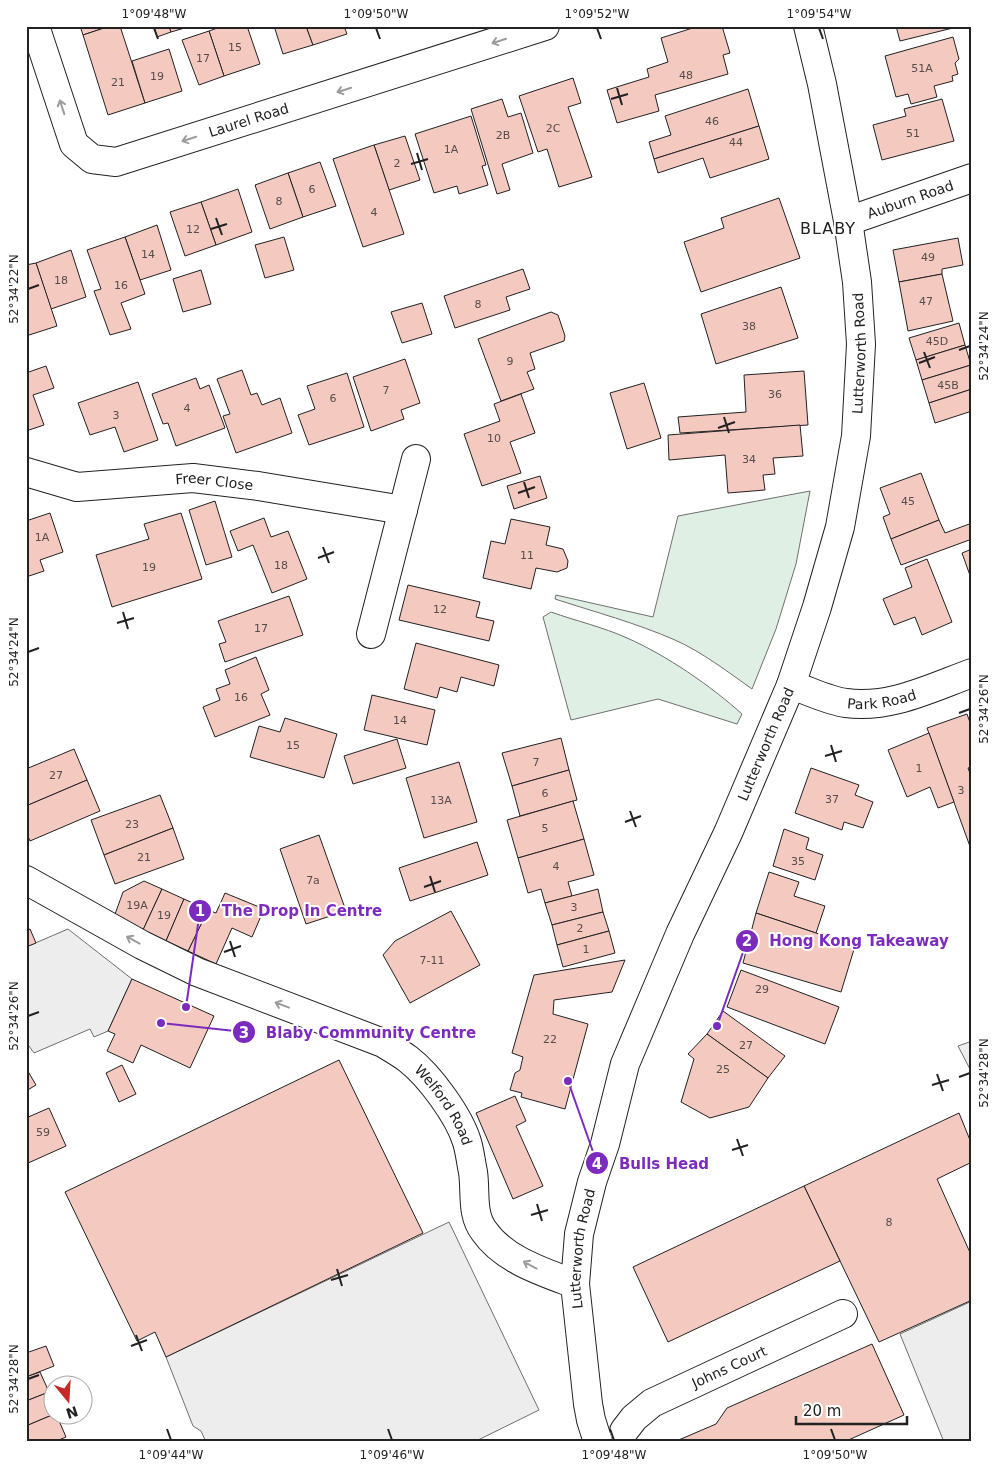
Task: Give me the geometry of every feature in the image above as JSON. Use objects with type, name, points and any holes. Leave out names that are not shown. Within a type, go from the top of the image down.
[{"type":"street","name":"Laurel Road","points":[[35,26],[74,144],[92,159],[116,162],[545,26]]},
{"type":"street","name":"Lutterworth Road","points":[[598,1442],[588,1404],[575,1284],[579,1234],[592,1182],[605,1144],[625,1064],[680,934],[728,833],[791,685],[817,607],[840,527],[856,436],[861,344],[857,282],[848,221],[822,84],[808,26]]},
{"type":"street","name":"Auburn Road","points":[[848,221],[972,178]]},
{"type":"street","points":[[371,634],[416,459]]},
{"type":"street","name":"Freer Close","points":[[26,472],[77,487],[193,478],[403,510]]},
{"type":"street","name":"Park Road","points":[[791,685],[843,703],[870,705],[897,700],[972,673]]},
{"type":"street","name":"Welford Road","points":[[26,880],[142,945],[197,972],[383,1043],[409,1060],[432,1082],[452,1112],[467,1142],[473,1174],[474,1207],[482,1230],[495,1245],[510,1255],[538,1270],[575,1284]]},
{"type":"street","name":"Johns Court","points":[[624,1431],[634,1418],[652,1403],[843,1314]]},
{"type":"green space","points":[[810,491],[796,564],[776,629],[752,689],[705,656],[675,640],[630,623],[555,599],[556,595],[653,617],[678,516]]},
{"type":"green space","points":[[551,612],[618,634],[672,662],[702,682],[742,714],[737,724],[658,699],[571,720],[543,617]]},
{"type":"shaded area","points":[[68,929],[132,979],[108,1031],[94,1037],[90,1029],[34,1053],[29,1046],[26,1047],[26,947]]},
{"type":"shaded area","points":[[972,1041],[972,1073],[958,1046]]},
{"type":"shaded area","points":[[449,1222],[539,1410],[474,1442],[206,1442],[201,1431],[193,1426],[166,1357]]},
{"type":"shaded area","points":[[972,1301],[972,1442],[944,1442],[900,1334]]},
{"type":"building","points":[[80,26],[110,26],[83,35]]},
{"type":"building","points":[[110,26],[120,26],[145,103],[108,115],[83,35]]},
{"type":"building","points":[[154,26],[169,26],[171,32],[157,37]]},
{"type":"building","points":[[169,26],[188,26],[188,27],[171,32]]},
{"type":"building","points":[[223,26],[247,26],[260,64],[224,76],[209,31]]},
{"type":"building","points":[[274,26],[306,26],[313,45],[283,54]]},
{"type":"building","points":[[306,26],[344,26],[347,34],[313,45]]},
{"type":"building","points":[[699,26],[722,26],[730,53],[723,55],[728,74],[655,95],[659,111],[617,123],[607,90],[649,77],[647,69],[668,62],[661,38]]},
{"type":"building","points":[[896,26],[961,26],[900,41]]},
{"type":"building","points":[[209,31],[224,76],[199,85],[182,40]]},
{"type":"building","points":[[953,37],[959,59],[955,63],[958,74],[952,76],[953,81],[934,86],[937,97],[911,104],[908,94],[896,97],[885,56]]},
{"type":"building","points":[[169,49],[182,91],[145,103],[132,61]]},
{"type":"building","points":[[573,78],[581,103],[568,107],[592,177],[559,187],[547,149],[538,152],[519,96]]},
{"type":"building","points":[[748,89],[759,126],[654,159],[649,142],[671,135],[665,116]]},
{"type":"building","points":[[502,99],[508,117],[521,113],[533,153],[502,164],[510,190],[497,194],[471,109]]},
{"type":"building","points":[[942,99],[954,141],[882,160],[873,125],[906,116],[904,109]]},
{"type":"building","points":[[471,116],[486,165],[482,166],[488,185],[459,194],[457,186],[434,193],[415,134]]},
{"type":"building","points":[[759,126],[769,159],[710,178],[703,158],[658,173],[654,159]]},
{"type":"building","points":[[405,136],[420,180],[389,190],[374,145]]},
{"type":"building","points":[[374,145],[404,234],[363,247],[333,159]]},
{"type":"building","points":[[320,162],[336,206],[303,217],[288,173]]},
{"type":"building","points":[[288,173],[303,217],[270,229],[255,185]]},
{"type":"building","points":[[238,189],[252,232],[216,245],[201,202]]},
{"type":"building","points":[[779,198],[800,258],[701,292],[684,242],[724,228],[721,218]]},
{"type":"building","points":[[201,202],[216,245],[185,256],[170,212]]},
{"type":"building","points":[[157,225],[171,270],[140,280],[125,237]]},
{"type":"building","points":[[125,237],[145,294],[121,303],[131,329],[110,335],[94,291],[101,289],[87,250]]},
{"type":"building","points":[[284,237],[294,270],[265,278],[255,245]]},
{"type":"building","points":[[958,238],[963,265],[942,269],[942,274],[899,282],[893,250]]},
{"type":"building","points":[[71,250],[86,297],[51,309],[36,263]]},
{"type":"building","points":[[36,263],[57,326],[26,336],[26,265]]},
{"type":"building","points":[[523,269],[530,289],[506,297],[510,310],[455,328],[444,296]]},
{"type":"building","points":[[201,270],[211,304],[183,312],[173,279]]},
{"type":"building","points":[[942,274],[953,321],[908,331],[899,282]]},
{"type":"building","points":[[781,287],[798,338],[716,364],[701,314]]},
{"type":"building","points":[[422,303],[432,334],[402,343],[391,312]]},
{"type":"building","points":[[551,312],[558,315],[565,336],[564,341],[530,353],[535,369],[527,372],[534,389],[501,401],[478,339]]},
{"type":"building","points":[[959,323],[965,345],[916,360],[909,338]]},
{"type":"building","points":[[965,345],[971,365],[922,380],[916,360]]},
{"type":"building","points":[[405,359],[420,403],[401,410],[404,419],[371,431],[353,377]]},
{"type":"building","points":[[971,365],[972,389],[929,403],[922,380]]},
{"type":"building","points":[[46,366],[54,388],[33,395],[44,425],[26,431],[26,373]]},
{"type":"building","points":[[242,370],[251,395],[257,393],[262,405],[280,398],[292,433],[236,453],[223,416],[230,414],[217,379]]},
{"type":"building","points":[[804,371],[808,425],[680,433],[678,417],[746,412],[744,375]]},
{"type":"building","points":[[347,373],[364,427],[309,445],[298,415],[315,409],[307,386]]},
{"type":"building","points":[[196,378],[200,389],[209,385],[225,428],[176,446],[168,423],[163,424],[152,394]]},
{"type":"building","points":[[138,382],[158,440],[124,452],[115,427],[90,435],[78,403]]},
{"type":"building","points":[[644,383],[661,438],[627,449],[610,393]]},
{"type":"building","points":[[972,389],[972,411],[935,423],[929,403]]},
{"type":"building","points":[[521,394],[535,433],[510,442],[521,473],[482,486],[464,434],[500,421],[494,404]]},
{"type":"building","points":[[800,425],[803,456],[773,458],[775,474],[763,475],[765,490],[728,493],[725,455],[669,460],[668,435]]},
{"type":"building","points":[[921,473],[939,520],[891,539],[883,517],[890,514],[880,488]]},
{"type":"building","points":[[540,476],[547,498],[514,509],[507,486]]},
{"type":"building","points":[[215,501],[232,557],[206,565],[189,510]]},
{"type":"building","points":[[50,513],[63,552],[40,560],[44,571],[26,577],[26,521]]},
{"type":"building","points":[[181,513],[202,579],[112,607],[96,555],[149,539],[144,524]]},
{"type":"building","points":[[264,518],[271,537],[288,531],[307,579],[272,593],[253,545],[238,551],[230,531]]},
{"type":"building","points":[[511,519],[550,527],[546,545],[563,549],[568,561],[567,568],[557,572],[536,568],[531,589],[483,578],[491,541],[505,544]]},
{"type":"building","points":[[939,520],[945,533],[972,523],[972,539],[901,565],[891,539]]},
{"type":"building","points":[[972,549],[972,581],[962,553]]},
{"type":"building","points":[[927,559],[952,622],[922,635],[915,617],[894,625],[883,599],[912,587],[905,568]]},
{"type":"building","points":[[408,585],[480,602],[476,617],[494,621],[489,641],[399,620]]},
{"type":"building","points":[[289,596],[303,635],[225,662],[219,644],[226,642],[218,621]]},
{"type":"building","points":[[416,643],[499,665],[494,686],[461,677],[457,692],[440,687],[437,698],[404,689]]},
{"type":"building","points":[[256,657],[269,690],[261,694],[270,715],[215,737],[203,707],[220,700],[216,689],[230,684],[225,670]]},
{"type":"building","points":[[372,695],[435,710],[427,745],[364,730]]},
{"type":"building","points":[[967,714],[972,728],[972,767],[968,768],[972,779],[972,852],[927,728]]},
{"type":"building","points":[[285,718],[337,734],[324,778],[250,757],[259,726],[280,732]]},
{"type":"building","points":[[929,733],[954,802],[938,808],[930,787],[907,797],[888,750]]},
{"type":"building","points":[[561,738],[569,770],[512,786],[502,753]]},
{"type":"building","points":[[397,739],[406,768],[353,784],[344,756]]},
{"type":"building","points":[[74,749],[87,780],[26,806],[26,769]]},
{"type":"building","points":[[459,762],[477,822],[424,838],[406,778]]},
{"type":"building","points":[[811,768],[859,785],[855,795],[873,802],[863,828],[844,822],[842,830],[795,813]]},
{"type":"building","points":[[569,770],[577,800],[520,816],[512,786]]},
{"type":"building","points":[[87,780],[100,811],[30,841],[26,832],[26,806]]},
{"type":"building","points":[[160,795],[173,828],[104,855],[91,820]]},
{"type":"building","points":[[573,801],[584,839],[518,858],[507,820]]},
{"type":"building","points":[[173,828],[184,859],[115,884],[104,855]]},
{"type":"building","points":[[784,829],[809,838],[806,849],[823,855],[815,880],[773,866]]},
{"type":"building","points":[[319,835],[346,911],[306,924],[280,849]]},
{"type":"building","points":[[584,839],[594,875],[568,882],[572,896],[545,903],[541,889],[528,893],[518,858]]},
{"type":"building","points":[[477,842],[488,875],[410,901],[399,868]]},
{"type":"building","points":[[769,872],[799,882],[794,896],[825,906],[816,933],[756,913]]},
{"type":"building","points":[[144,881],[162,889],[143,930],[114,917],[123,892]]},
{"type":"building","points":[[162,889],[184,899],[166,941],[143,930]]},
{"type":"building","points":[[598,889],[603,912],[552,925],[545,903]]},
{"type":"building","points":[[225,893],[264,909],[252,937],[232,928],[216,964],[188,951],[208,910],[216,913]]},
{"type":"building","points":[[184,899],[208,910],[188,951],[166,941]]},
{"type":"building","points":[[451,911],[480,965],[410,1003],[383,955],[395,941]]},
{"type":"building","points":[[603,912],[609,931],[557,945],[552,925]]},
{"type":"building","points":[[756,913],[855,946],[841,992],[743,963]]},
{"type":"building","points":[[30,929],[36,943],[26,947],[26,931]]},
{"type":"building","points":[[609,931],[615,953],[563,967],[557,945]]},
{"type":"building","points":[[625,960],[612,992],[554,1000],[553,1014],[588,1024],[565,1109],[521,1097],[522,1093],[510,1090],[515,1073],[520,1070],[523,1057],[512,1053],[534,975]]},
{"type":"building","points":[[741,970],[839,1007],[825,1044],[727,1007]]},
{"type":"building","points":[[132,979],[214,1016],[190,1068],[141,1045],[133,1063],[107,1051],[115,1034],[108,1031]]},
{"type":"building","points":[[723,1011],[785,1056],[768,1078],[707,1034]]},
{"type":"building","points":[[707,1034],[768,1078],[749,1107],[710,1118],[681,1102],[694,1059],[688,1054]]},
{"type":"building","points":[[339,1060],[423,1233],[166,1357],[155,1332],[137,1341],[65,1192]]},
{"type":"building","points":[[122,1065],[136,1094],[119,1102],[106,1073]]},
{"type":"building","points":[[26,1068],[36,1085],[26,1091]]},
{"type":"building","points":[[515,1096],[526,1121],[516,1126],[543,1186],[513,1199],[476,1113]]},
{"type":"building","points":[[49,1108],[66,1146],[26,1164],[26,1118]]},
{"type":"building","points":[[959,1113],[972,1145],[972,1162],[937,1179],[972,1257],[972,1300],[879,1342],[804,1186]]},
{"type":"building","points":[[804,1186],[840,1261],[668,1342],[633,1267]]},
{"type":"building","points":[[872,1344],[904,1415],[844,1442],[674,1442],[716,1424],[727,1408]]},
{"type":"building","points":[[46,1346],[54,1366],[26,1377],[26,1353]]},
{"type":"building","points":[[40,1372],[42,1376],[42,1395],[26,1401],[26,1377]]},
{"type":"building","points":[[42,1395],[42,1419],[26,1426],[26,1401]]},
{"type":"building","points":[[42,1419],[42,1426],[61,1426],[66,1437],[54,1442],[26,1442],[26,1426]]},
{"type":"place","name":"The Drop In Centre","points":[[186,1007]]},
{"type":"place","name":"Blaby Community Centre","points":[[161,1023]]},
{"type":"place","name":"Hong Kong Takeaway","points":[[717,1026]]},
{"type":"place","name":"Bulls Head","points":[[568,1081]]},
{"type":"district","name":"BLABY","points":[[828,228]]}]
